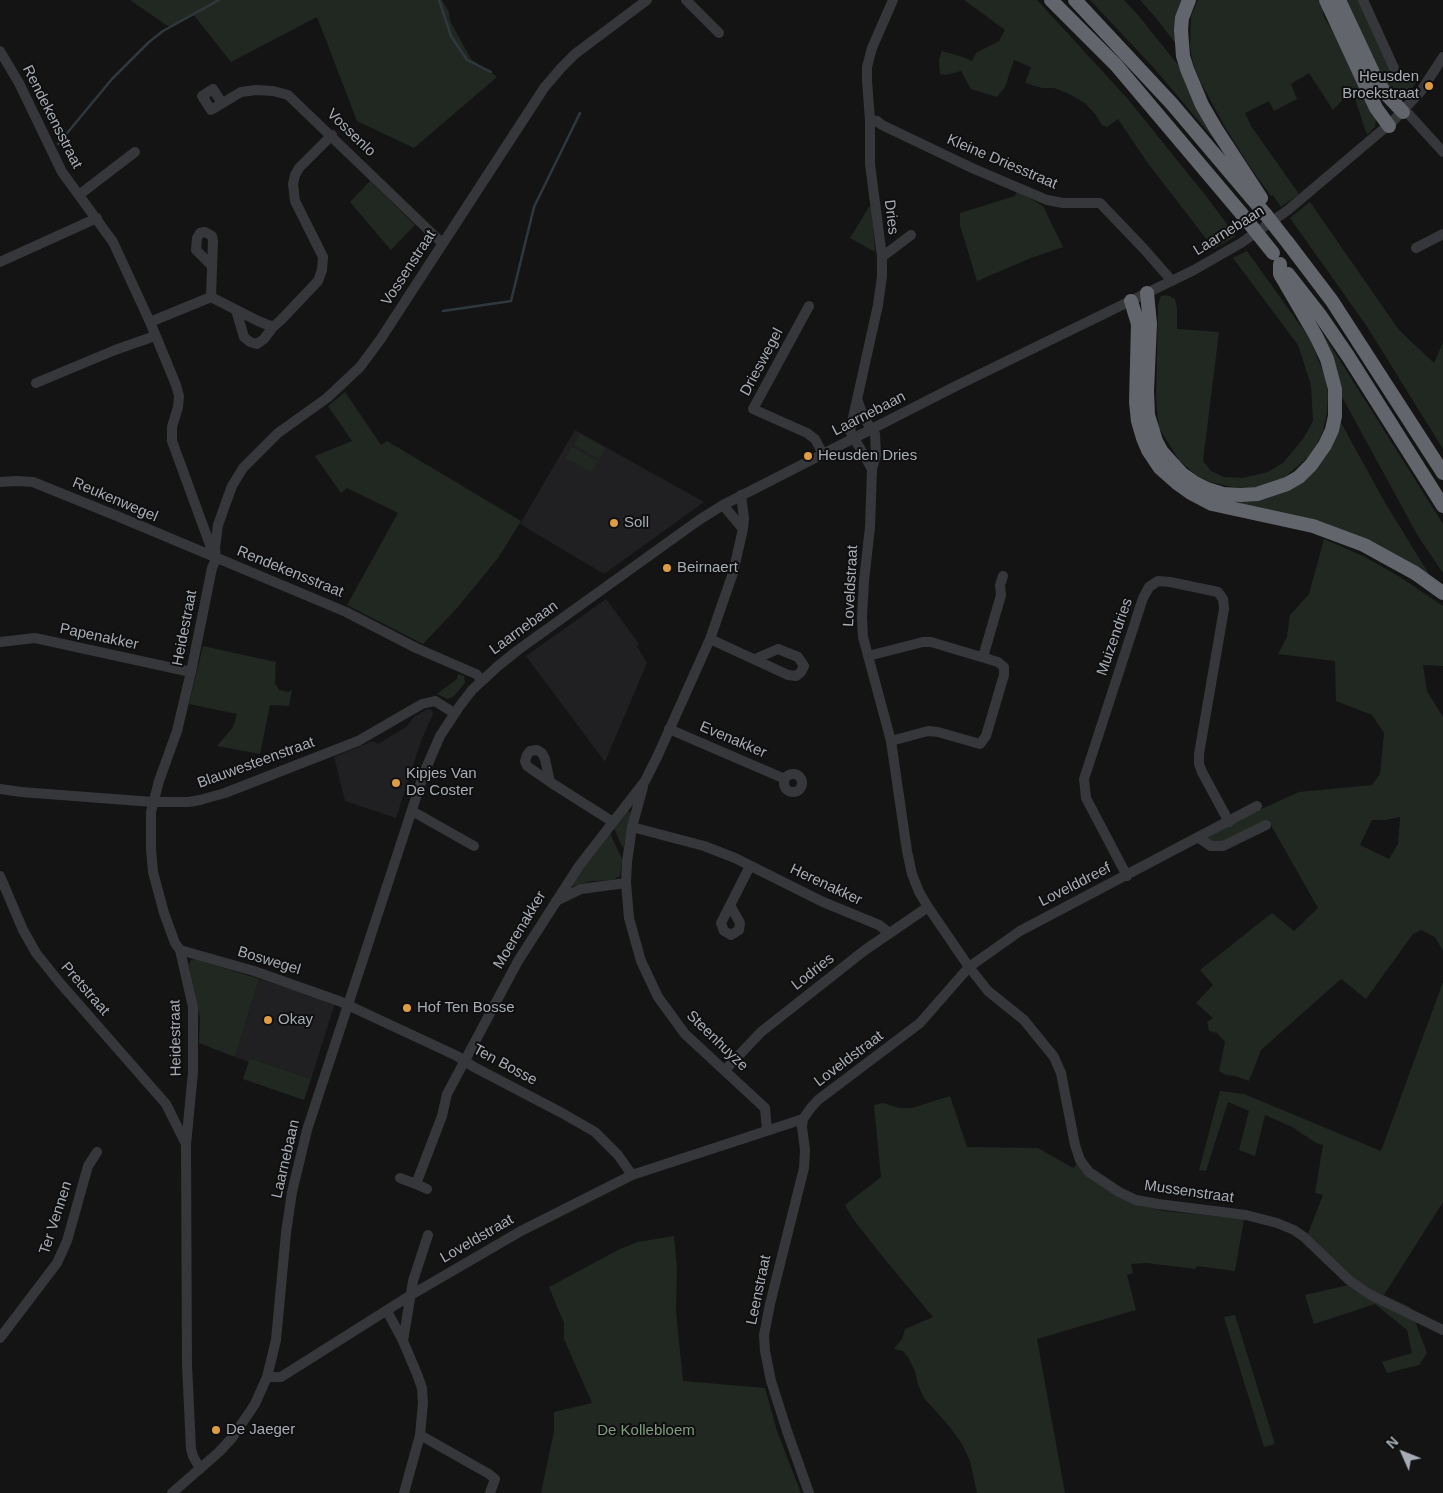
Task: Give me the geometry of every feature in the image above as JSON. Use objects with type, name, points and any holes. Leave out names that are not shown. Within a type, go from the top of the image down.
[{"type":"highway","points":[[1051,0],[1116,65],[1241,213],[1320,315],[1443,506]]},
{"type":"highway","points":[[1075,0],[1172,104],[1288,243],[1332,301],[1443,473]]},
{"type":"highway","points":[[1189,0],[1182,18],[1181,30],[1183,56],[1187,69],[1202,104],[1216,129],[1264,203],[1266,215]]},
{"type":"highway","points":[[1326,0],[1376,108],[1389,126]]},
{"type":"highway","points":[[1338,0],[1375,77],[1385,93],[1404,111]]},
{"type":"highway","points":[[1147,293],[1150,324],[1147,391],[1148,416],[1162,452],[1182,474],[1207,489],[1223,494],[1241,496],[1257,494],[1287,484],[1311,465],[1325,445],[1332,430],[1335,416],[1335,389],[1327,359],[1316,336],[1280,274],[1276,259]]},
{"type":"highway","points":[[1131,301],[1138,324],[1136,402],[1138,421],[1148,450],[1160,468],[1190,493],[1212,504],[1313,526],[1364,545],[1415,573],[1443,593]]},
{"type":"street","name":"Vossenstraat","points":[[216,559],[215,548],[224,508],[232,486],[243,468],[278,433],[327,398],[360,367],[380,340],[544,88],[575,54],[647,0]]},
{"type":"street","points":[[686,0],[719,33]]},
{"type":"street","name":"Dries","points":[[853,439],[850,424],[878,305],[882,276],[882,257],[872,181],[867,67],[872,48],[894,0]]},
{"type":"street","points":[[1363,0],[1394,68]]},
{"type":"street","name":"Rendekensstraat","points":[[0,51],[20,83],[62,172],[97,218],[118,252],[150,322],[179,396],[178,407],[172,426],[172,441],[216,559],[346,612],[416,648],[476,674],[482,680]]},
{"type":"street","name":"Laarnebaan","points":[[172,1493],[223,1448],[243,1424],[255,1404],[267,1376],[276,1340],[286,1233],[298,1166],[307,1130],[433,750],[452,711],[482,680],[518,650],[692,525],[723,505],[956,386],[1172,281],[1225,252],[1276,220],[1389,126],[1421,91],[1443,57]]},
{"type":"street","name":"Vossenlo","points":[[222,103],[241,92],[256,90],[273,91],[288,95],[442,244]]},
{"type":"street","points":[[1404,111],[1443,152]]},
{"type":"street","name":"Kleine Driesstraat","points":[[870,120],[877,121],[972,168],[1047,200],[1063,203],[1100,203],[1144,248],[1172,281]]},
{"type":"street","points":[[871,131],[882,125]]},
{"type":"street","points":[[236,310],[244,336],[250,342],[257,344],[264,340],[273,327],[318,281],[322,270],[322,257],[295,200],[293,184],[299,168],[332,136]]},
{"type":"street","name":"Rendekensstraat","points":[[79,195],[136,152]]},
{"type":"street","points":[[0,262],[97,218]]},
{"type":"street","points":[[1416,248],[1443,234]]},
{"type":"street","points":[[882,257],[911,236]]},
{"type":"street","points":[[211,297],[212,266]]},
{"type":"street","points":[[150,322],[211,297],[273,327]]},
{"type":"street","name":"Drieswegel","points":[[809,306],[753,409],[807,433],[815,439],[823,454]]},
{"type":"street","points":[[36,382],[155,336]]},
{"type":"street","name":"Loveldstraat","points":[[267,1376],[281,1377],[411,1295],[521,1231],[632,1175],[803,1119],[818,1100],[920,1023],[969,967],[928,907],[919,892],[912,874],[891,741],[864,637],[862,617],[864,581],[870,527],[872,469],[876,454],[875,434],[864,418],[857,399]]},
{"type":"street","points":[[853,439],[872,469]]},
{"type":"street","name":"Reukenwegel","points":[[0,482],[17,480],[32,482],[216,559]]},
{"type":"street","name":"Moerenakker","points":[[416,1184],[442,1116],[447,1094],[518,960],[578,866],[645,781],[710,639],[733,573],[743,529],[744,518],[741,495]]},
{"type":"street","points":[[723,505],[743,529]]},
{"type":"street","name":"Heidestraat","points":[[200,1469],[191,1449],[188,1399],[186,1145],[193,1072],[193,1007],[180,950],[175,943],[164,913],[152,866],[151,812],[159,781],[177,731],[192,672],[212,568],[216,559]]},
{"type":"street","points":[[983,657],[1002,595],[1000,585],[1003,576]]},
{"type":"street","name":"Muizendries","points":[[1127,876],[1086,798],[1084,779],[1143,598],[1149,587],[1158,581],[1218,592],[1223,599],[1224,609],[1199,754],[1199,764],[1228,822]]},
{"type":"street","name":"Papenakker","points":[[0,642],[35,638],[192,672]]},
{"type":"street","points":[[710,639],[755,659]]},
{"type":"street","points":[[868,656],[924,642],[931,642],[998,662],[1004,667],[1004,675],[986,736],[980,744],[928,731],[891,741]]},
{"type":"street","name":"Blauwesteenstraat","points":[[0,789],[153,802],[189,802],[225,792],[358,741],[422,704],[435,701],[452,711]]},
{"type":"street","name":"Evenakker","points":[[669,729],[784,779]]},
{"type":"street","name":"Steenhuyze","points":[[645,781],[632,827],[627,862],[626,883],[629,918],[636,946],[653,988],[668,1012],[685,1034],[765,1108],[767,1130]]},
{"type":"street","points":[[550,782],[613,822]]},
{"type":"street","name":"Lovelddreef","points":[[969,967],[1020,931],[1066,905],[1127,876],[1257,806]]},
{"type":"street","points":[[412,811],[474,846]]},
{"type":"street","points":[[1199,838],[1211,846],[1223,846],[1266,825]]},
{"type":"street","name":"Herenakker","points":[[632,827],[704,846],[735,858],[823,902],[879,925],[889,933]]},
{"type":"street","points":[[730,905],[750,866]]},
{"type":"street","name":"Pretstraat","points":[[0,876],[23,930],[38,955],[168,1108],[186,1145]]},
{"type":"street","points":[[554,902],[581,889],[626,883]]},
{"type":"street","name":"Lodries","points":[[725,1070],[760,1032],[840,969],[928,907]]},
{"type":"street","name":"Boswegel","points":[[180,950],[254,971],[348,1004]]},
{"type":"street","name":"Mussenstraat","points":[[969,967],[988,991],[1018,1014],[1054,1057],[1061,1073],[1080,1160],[1089,1172],[1119,1192],[1136,1200],[1246,1215],[1294,1230],[1304,1237],[1349,1280],[1369,1294],[1443,1330]]},
{"type":"street","name":"Ten Bosse","points":[[348,1004],[465,1061],[595,1132],[618,1155],[632,1175]]},
{"type":"street","points":[[168,1108],[189,1110]]},
{"type":"street","name":"Leenstraat","points":[[803,1119],[804,1168],[764,1335],[771,1381],[809,1493]]},
{"type":"street","name":"Ter Vennen","points":[[0,1338],[58,1263],[88,1167],[97,1152]]},
{"type":"street","points":[[400,1178],[427,1189]]},
{"type":"street","points":[[404,1341],[413,1281],[428,1235]]},
{"type":"street","points":[[387,1311],[404,1341],[422,1388],[424,1403],[420,1435],[404,1493]]},
{"type":"street","points":[[420,1435],[489,1474],[495,1479],[490,1493]]},
{"type":"street","points":[[184,1482],[190,1493]]},
{"type":"shaded area","points":[[575,430],[704,502],[604,574],[520,524]]},
{"type":"shaded area","points":[[606,599],[639,644],[637,646],[647,663],[605,762],[526,656]]},
{"type":"shaded area","points":[[428,709],[432,710],[433,714],[421,741],[396,818],[345,801],[334,757],[373,741],[378,744],[406,727],[414,717]]},
{"type":"shaded area","points":[[259,979],[335,1003],[311,1079],[250,1058],[249,1062],[235,1057]]},
{"type":"green space","points":[[130,0],[442,0],[449,12],[450,21],[471,59],[497,77],[414,148],[357,121],[317,17],[231,62],[193,14],[169,27]]},
{"type":"green space","points":[[964,0],[1037,0],[1127,98],[1236,236],[1214,249],[1147,162],[1118,119],[1107,127],[1102,125],[1085,103],[1067,93],[1054,88],[1042,88],[1025,83],[1031,67],[1014,60],[1005,87],[997,97],[971,89],[961,71],[946,75],[940,74],[939,59],[942,51],[972,61],[976,53],[999,41],[1005,30]]},
{"type":"green space","points":[[1090,0],[1124,0],[1138,15],[1178,65],[1216,138],[1214,139],[1153,67]]},
{"type":"green space","points":[[1140,0],[1184,0],[1179,48],[1156,18]]},
{"type":"green space","points":[[1198,0],[1318,0],[1325,10],[1323,12],[1324,17],[1350,61],[1376,120],[1375,127],[1367,135],[1352,90],[1333,110],[1309,73],[1291,84],[1297,99],[1274,111],[1269,101],[1245,113],[1251,126],[1299,194],[1281,207],[1250,167],[1225,127],[1199,79],[1190,47],[1191,16]]},
{"type":"green space","points":[[1347,0],[1360,0],[1394,72],[1399,77],[1408,81],[1422,74],[1408,94],[1397,96],[1386,88]]},
{"type":"green space","points":[[370,181],[415,225],[391,250],[350,202]]},
{"type":"green space","points":[[1017,191],[1043,206],[1063,247],[1031,258],[977,281],[960,225],[960,213],[1015,196]]},
{"type":"green space","points":[[1310,202],[1399,330],[1434,363],[1443,343],[1443,449],[1366,325],[1290,218]]},
{"type":"green space","points":[[869,207],[871,207],[872,212],[875,252],[850,238]]},
{"type":"green space","points":[[1247,251],[1310,339],[1325,377],[1328,393],[1327,413],[1323,431],[1307,458],[1285,477],[1265,485],[1248,488],[1232,487],[1210,482],[1197,476],[1179,460],[1159,428],[1156,400],[1158,305],[1161,296],[1167,295],[1175,299],[1177,329],[1219,332],[1203,461],[1211,471],[1224,477],[1242,478],[1268,472],[1283,463],[1303,439],[1313,421],[1311,385],[1298,345],[1233,258]]},
{"type":"green space","points":[[1322,332],[1443,524],[1443,573],[1418,536],[1340,393],[1319,333]]},
{"type":"green space","points":[[345,392],[381,445],[387,441],[521,521],[498,558],[458,607],[423,644],[347,605],[398,513],[347,488],[341,493],[315,456],[352,441],[328,406]]},
{"type":"green space","points":[[1339,419],[1384,501],[1432,579],[1391,553],[1238,506],[1196,488],[1285,491]]},
{"type":"green space","points":[[580,434],[605,448],[599,459],[574,445]]},
{"type":"green space","points":[[572,447],[598,461],[591,472],[566,458]]},
{"type":"green space","points":[[1324,539],[1363,556],[1400,577],[1443,606],[1443,666],[1423,665],[1427,691],[1443,717],[1443,951],[1435,937],[1421,930],[1413,934],[1366,999],[1341,979],[1261,1050],[1249,1081],[1226,1075],[1219,1071],[1225,1042],[1217,1033],[1209,1031],[1207,1022],[1213,1018],[1196,1003],[1213,985],[1200,970],[1272,913],[1294,931],[1318,908],[1268,820],[1224,843],[1213,842],[1207,838],[1257,811],[1299,792],[1372,785],[1380,774],[1384,733],[1372,715],[1336,701],[1335,661],[1278,654],[1287,637],[1290,615],[1309,594]],"holes":[[[1400,817],[1398,844],[1389,859],[1360,845],[1372,820]]]},
{"type":"green space","points":[[203,646],[276,662],[275,683],[279,690],[288,692],[292,690],[289,706],[270,705],[260,754],[217,746],[233,727],[237,714],[189,704]]},
{"type":"green space","points":[[458,674],[464,676],[465,683],[454,696],[448,699],[437,694],[457,679]]},
{"type":"green space","points":[[628,811],[631,812],[623,849],[614,828]]},
{"type":"green space","points":[[610,833],[622,859],[620,876],[612,880],[591,881],[571,887],[570,885]]},
{"type":"green space","points":[[196,959],[259,979],[235,1057],[199,1043],[200,1018],[189,965],[191,960]]},
{"type":"green space","points":[[1443,982],[1443,1202],[1384,1295],[1410,1307],[1427,1353],[1419,1365],[1387,1373],[1382,1362],[1412,1353],[1407,1330],[1375,1304],[1314,1324],[1305,1295],[1349,1285],[1344,1270],[1307,1236],[1323,1195],[1315,1193],[1323,1145],[1316,1143],[1292,1127],[1265,1115],[1255,1156],[1239,1150],[1249,1111],[1228,1102],[1206,1171],[1199,1170],[1220,1091],[1244,1094],[1381,1151]]},
{"type":"green space","points":[[250,1058],[311,1079],[304,1100],[243,1079]]},
{"type":"green space","points":[[950,1096],[967,1147],[1038,1148],[1073,1168],[1078,1163],[1131,1203],[1164,1211],[1244,1219],[1235,1271],[1197,1266],[1195,1269],[1147,1263],[1131,1264],[1133,1273],[1127,1275],[1136,1310],[1037,1339],[1065,1493],[977,1493],[970,1461],[962,1444],[924,1398],[908,1357],[903,1351],[894,1349],[902,1339],[905,1329],[933,1317],[853,1219],[845,1205],[881,1177],[874,1105],[883,1103],[899,1108],[912,1108]]},
{"type":"green space","name":"De Kollebloem","points":[[674,1236],[677,1269],[676,1312],[683,1381],[765,1388],[777,1431],[801,1493],[541,1493],[554,1431],[554,1412],[592,1403],[564,1339],[564,1323],[549,1287],[620,1249],[638,1242]]},
{"type":"green space","points":[[1235,1315],[1275,1444],[1264,1447],[1224,1317]]},
{"type":"waterway","points":[[58,144],[112,79],[149,42],[163,31],[219,0]]},
{"type":"waterway","points":[[439,0],[451,36],[467,60],[491,72]]},
{"type":"waterway","points":[[443,311],[511,301],[534,207],[580,113]]},
{"type":"place","name":"Heusden Broekstraat","points":[[1429,86]]},
{"type":"place","name":"Heusden Dries","points":[[808,456]]},
{"type":"place","name":"Soll","points":[[614,523]]},
{"type":"place","name":"Beirnaert","points":[[667,568]]},
{"type":"place","name":"Kipjes Van De Coster","points":[[396,783]]},
{"type":"place","name":"Hof Ten Bosse","points":[[407,1008]]},
{"type":"place","name":"Okay","points":[[268,1020]]},
{"type":"place","name":"De Jaeger","points":[[216,1430]]}]
